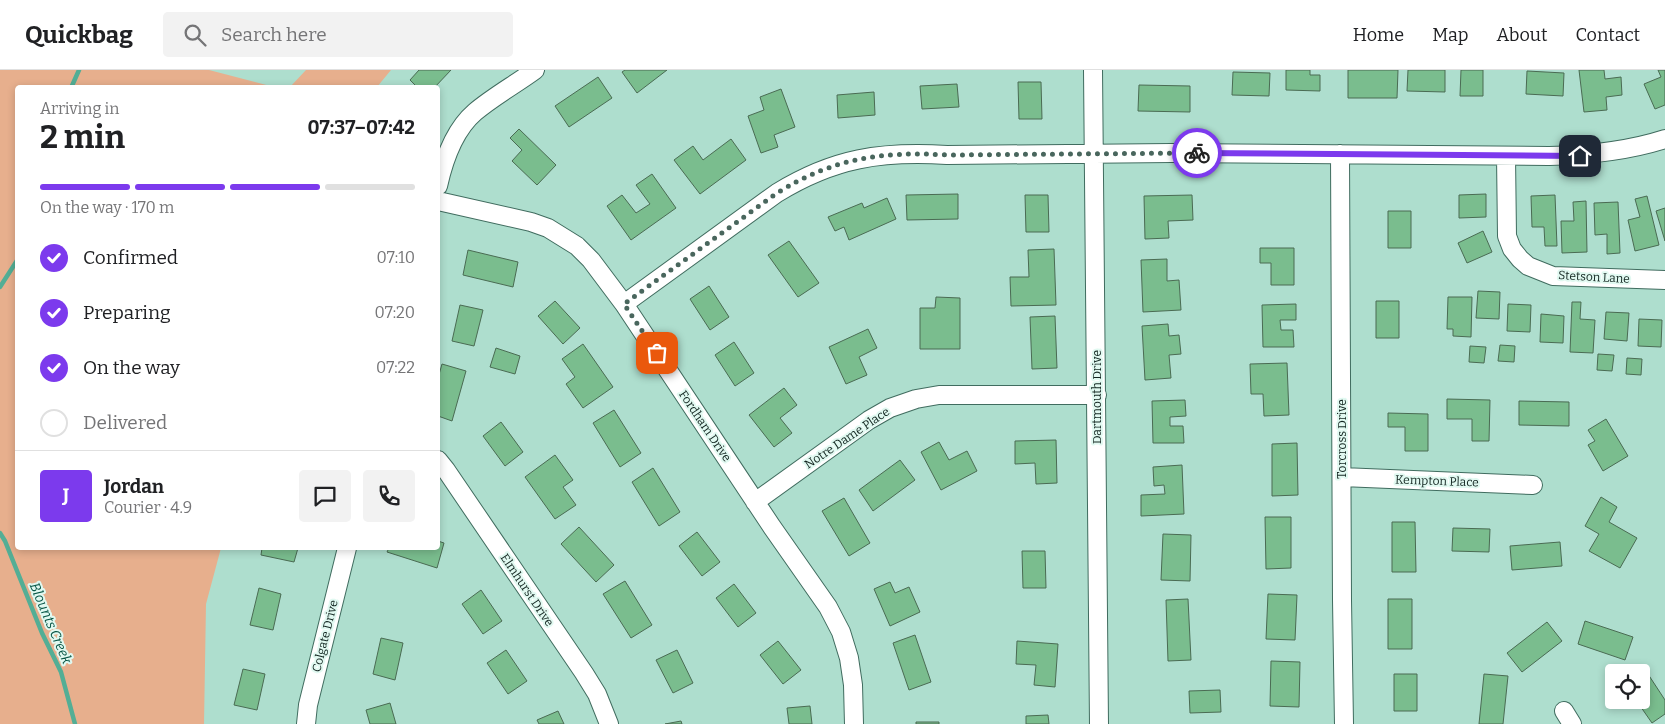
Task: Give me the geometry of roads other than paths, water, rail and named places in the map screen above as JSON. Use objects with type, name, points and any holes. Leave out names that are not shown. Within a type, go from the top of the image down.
[{"type":"street","points":[[440,176],[448,152],[462,127],[474,112],[535,70]]},
{"type":"street","name":"Dartmouth Drive","points":[[1093,70],[1099,724]]},
{"type":"street","points":[[624,304],[797,180],[825,168],[855,159],[905,153],[947,155],[1340,154],[1580,156],[1614,151],[1665,139]]},
{"type":"street","name":"Torcross Drive","points":[[1340,154],[1344,724]]},
{"type":"street","name":"Stetson Lane","points":[[1506,156],[1508,236],[1512,248],[1520,260],[1528,266],[1553,276],[1663,278]]},
{"type":"street","name":"Fordham Drive","points":[[440,201],[531,222],[563,236],[592,260],[624,304],[755,502],[828,607],[841,632],[849,658],[853,685],[854,724]]},
{"type":"street","name":"Notre Dame Place","points":[[755,502],[869,420],[890,408],[916,399],[939,395],[1097,395]]},
{"type":"street","name":"Elmhurst Drive","points":[[440,463],[584,673],[597,694],[609,724]]},
{"type":"street","name":"Kempton Place","points":[[1342,477],[1533,485]]},
{"type":"street","name":"Colgate Drive","points":[[306,724],[308,705],[347,550]]},
{"type":"waterway","name":"Blounts Creek","points":[[72,85],[79,70]]},
{"type":"waterway","name":"Blounts Creek","points":[[0,287],[15,264]]},
{"type":"waterway","name":"Blounts Creek","points":[[0,533],[5,541],[42,633],[61,672],[75,724]]}]
